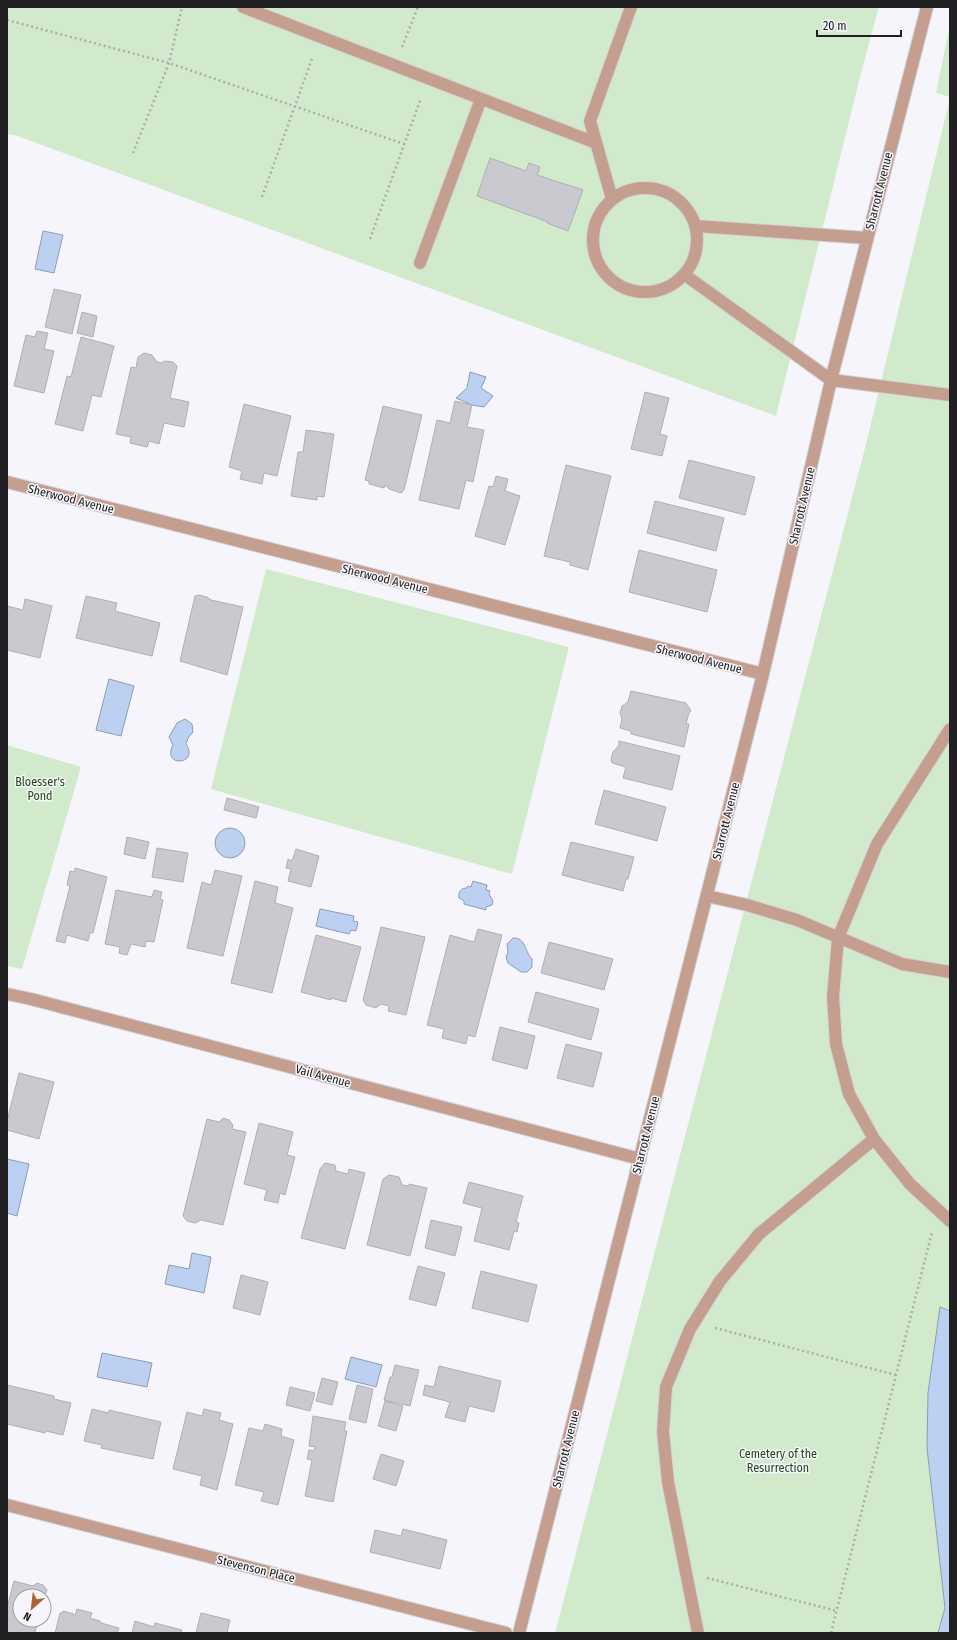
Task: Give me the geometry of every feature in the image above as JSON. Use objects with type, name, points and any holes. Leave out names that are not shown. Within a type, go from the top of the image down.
[{"type":"street","points":[[243,7],[596,144]]},
{"type":"street","points":[[612,199],[590,121],[631,7]]},
{"type":"street","name":"Sharrott Avenue","points":[[519,1633],[763,674],[831,380],[927,7]]},
{"type":"street","points":[[420,263],[481,99]]},
{"type":"street","points":[[644,187],[661,190],[677,198],[689,210],[696,226],[698,243],[697,249],[694,260],[685,275],[672,286],[655,292],[638,292],[621,287],[607,277],[598,262],[593,245],[594,228],[600,212],[612,199],[627,190],[644,187]]},
{"type":"street","points":[[696,226],[867,238]]},
{"type":"street","points":[[685,275],[831,380],[950,395]]},
{"type":"street","name":"Sherwood Avenue","points":[[7,482],[763,674]]},
{"type":"street","points":[[950,729],[877,844],[838,938],[833,997],[836,1044],[849,1094],[874,1139],[910,1184],[950,1221]]},
{"type":"street","points":[[707,896],[746,905],[797,920],[902,964],[950,972]]},
{"type":"street","name":"Vail Avenue","points":[[7,994],[640,1159]]},
{"type":"street","points":[[698,1633],[668,1482],[663,1432],[666,1387],[690,1329],[720,1281],[759,1234],[874,1139]]},
{"type":"street","name":"Stevenson Place","points":[[7,1505],[506,1633]]},
{"type":"path","points":[[133,153],[170,63],[182,7]]},
{"type":"path","points":[[395,66],[418,7]]},
{"type":"path","points":[[7,20],[170,63],[404,144]]},
{"type":"path","points":[[262,197],[320,36]]},
{"type":"path","points":[[370,238],[429,78]]},
{"type":"path","points":[[831,1633],[932,1232]]},
{"type":"path","points":[[713,1328],[896,1375]]},
{"type":"path","points":[[706,1577],[836,1611]]},
{"type":"green space","points":[[7,7],[879,7],[862,69],[776,416],[15,135],[7,134]]},
{"type":"green space","points":[[950,24],[950,97],[936,93]]},
{"type":"green space","name":"Cemetery of the Resurrection","points":[[950,98],[950,1633],[555,1633],[865,448]]},
{"type":"green space","points":[[266,569],[569,647],[512,874],[211,789]]},
{"type":"green space","name":"Bloesser's Pond","points":[[7,745],[81,767],[22,969],[7,966]]},
{"type":"water","points":[[43,231],[63,235],[54,273],[35,269]]},
{"type":"water","points":[[470,372],[486,377],[481,388],[493,396],[484,407],[472,405],[456,398],[467,388]]},
{"type":"water","points":[[109,679],[134,686],[121,736],[96,730]]},
{"type":"water","points":[[185,719],[192,724],[193,732],[188,738],[186,744],[189,751],[188,756],[185,760],[180,761],[172,758],[171,752],[173,745],[169,737],[177,723]]},
{"type":"water","points":[[230,828],[241,832],[245,843],[241,854],[230,858],[219,854],[215,843],[219,832]]},
{"type":"water","points":[[473,881],[487,885],[486,890],[490,891],[489,894],[493,901],[492,905],[486,907],[486,910],[464,904],[464,901],[459,898],[460,891],[468,886],[471,887]]},
{"type":"water","points":[[320,909],[354,916],[353,921],[358,922],[356,931],[351,930],[349,934],[316,926]]},
{"type":"water","points":[[513,938],[517,938],[523,943],[532,959],[532,967],[527,972],[521,972],[508,963],[506,957],[508,952],[507,944]]},
{"type":"water","points":[[7,1159],[29,1164],[17,1216],[7,1213]]},
{"type":"water","points":[[192,1253],[211,1257],[204,1293],[165,1284],[169,1265],[189,1269]]},
{"type":"water","points":[[940,1307],[950,1311],[950,1633],[938,1633],[945,1608],[927,1448],[928,1393]]},
{"type":"water","points":[[102,1353],[152,1363],[147,1387],[97,1377]]},
{"type":"water","points":[[351,1357],[382,1365],[376,1387],[345,1379]]},
{"type":"building","points":[[490,158],[526,171],[529,163],[540,167],[537,175],[583,190],[568,231],[547,223],[548,222],[477,196]]},
{"type":"building","points":[[54,289],[81,295],[72,334],[45,327]]},
{"type":"building","points":[[82,312],[97,316],[93,337],[77,333]]},
{"type":"building","points":[[37,331],[48,333],[44,349],[54,351],[44,393],[14,386],[26,335],[35,337]]},
{"type":"building","points":[[81,337],[114,346],[101,397],[92,395],[83,431],[55,424],[67,376],[71,377]]},
{"type":"building","points":[[144,353],[152,355],[157,362],[173,362],[177,366],[170,398],[189,402],[184,427],[164,423],[159,444],[149,441],[147,447],[130,443],[131,437],[116,434],[131,367],[136,368],[138,357]]},
{"type":"building","points":[[645,392],[669,398],[660,434],[667,436],[662,456],[631,449]]},
{"type":"building","points":[[455,401],[472,405],[467,427],[484,430],[473,482],[466,480],[459,509],[419,500],[437,420],[450,423]]},
{"type":"building","points":[[244,404],[291,416],[277,476],[264,473],[262,484],[240,479],[242,471],[229,467]]},
{"type":"building","points":[[383,406],[422,415],[404,490],[401,493],[389,489],[385,485],[384,488],[369,484],[369,481],[365,480]]},
{"type":"building","points":[[306,430],[334,434],[324,497],[317,496],[317,500],[291,496],[298,452],[303,452]]},
{"type":"building","points":[[689,460],[755,477],[745,515],[679,498]]},
{"type":"building","points":[[566,465],[611,476],[588,570],[570,565],[570,562],[544,556]]},
{"type":"building","points":[[496,476],[508,479],[505,491],[520,496],[505,545],[475,536],[489,486],[493,487]]},
{"type":"building","points":[[655,501],[724,518],[716,551],[647,533]]},
{"type":"building","points":[[639,550],[717,570],[707,612],[629,592]]},
{"type":"building","points":[[199,595],[207,597],[211,600],[243,607],[227,675],[180,661],[195,596]]},
{"type":"building","points":[[86,596],[117,603],[115,611],[160,623],[152,656],[76,638]]},
{"type":"building","points":[[25,599],[52,606],[40,658],[7,650],[7,606],[23,610]]},
{"type":"building","points":[[631,691],[686,703],[691,711],[686,724],[689,724],[684,747],[631,734],[631,731],[620,728],[622,719],[620,713],[622,706],[628,702]]},
{"type":"building","points":[[619,741],[680,756],[672,790],[623,778],[626,767],[612,763],[611,759],[613,752],[619,745]]},
{"type":"building","points":[[604,790],[666,807],[657,841],[595,824]]},
{"type":"building","points":[[227,798],[259,807],[256,818],[224,810]]},
{"type":"building","points":[[127,837],[149,842],[145,859],[124,854]]},
{"type":"building","points":[[571,842],[634,857],[623,891],[562,875]]},
{"type":"building","points":[[157,848],[188,853],[183,882],[152,877]]},
{"type":"building","points":[[296,849],[319,856],[311,887],[288,881],[291,869],[286,868],[288,859],[292,861]]},
{"type":"building","points":[[75,868],[107,877],[93,933],[90,933],[88,941],[67,935],[65,943],[56,941],[70,886],[67,885],[70,871],[74,872]]},
{"type":"building","points":[[215,870],[242,876],[223,956],[187,948],[202,882],[211,885]]},
{"type":"building","points":[[255,881],[278,887],[275,903],[293,908],[272,993],[231,983]]},
{"type":"building","points":[[116,890],[152,897],[154,890],[162,892],[160,899],[163,900],[154,942],[146,941],[145,947],[131,944],[127,955],[119,953],[120,947],[105,944]]},
{"type":"building","points":[[381,927],[425,937],[406,1015],[388,1011],[389,1006],[381,1004],[376,1008],[366,1005],[363,1000]]},
{"type":"building","points":[[478,929],[502,935],[475,1037],[468,1035],[466,1044],[442,1038],[444,1029],[427,1025],[450,935],[474,942]]},
{"type":"building","points":[[316,935],[361,947],[346,1002],[331,998],[331,1000],[301,992]]},
{"type":"building","points":[[549,942],[613,959],[604,990],[541,973]]},
{"type":"building","points":[[536,992],[599,1009],[591,1040],[528,1022]]},
{"type":"building","points":[[500,1027],[535,1036],[527,1069],[492,1060]]},
{"type":"building","points":[[566,1044],[602,1053],[593,1087],[557,1078]]},
{"type":"building","points":[[19,1073],[54,1082],[39,1139],[7,1130],[7,1121]]},
{"type":"building","points":[[223,1118],[229,1120],[233,1125],[232,1129],[246,1132],[223,1225],[201,1220],[195,1223],[187,1221],[183,1216],[207,1119],[219,1122]]},
{"type":"building","points":[[259,1123],[293,1132],[287,1155],[295,1157],[285,1195],[280,1193],[278,1203],[264,1200],[267,1190],[244,1184]]},
{"type":"building","points":[[325,1163],[335,1165],[336,1171],[348,1174],[349,1169],[365,1173],[345,1249],[301,1238],[320,1169]]},
{"type":"building","points":[[389,1175],[399,1177],[402,1185],[409,1186],[409,1184],[427,1188],[410,1256],[367,1245],[383,1179]]},
{"type":"building","points":[[469,1182],[523,1196],[516,1222],[519,1223],[517,1232],[514,1231],[509,1250],[474,1241],[482,1208],[463,1203]]},
{"type":"building","points":[[431,1220],[462,1227],[455,1256],[425,1248]]},
{"type":"building","points":[[418,1266],[445,1273],[436,1306],[409,1299]]},
{"type":"building","points":[[481,1271],[537,1285],[528,1322],[472,1308]]},
{"type":"building","points":[[241,1275],[268,1282],[260,1315],[233,1308]]},
{"type":"building","points":[[395,1365],[419,1370],[410,1406],[384,1400]]},
{"type":"building","points":[[439,1366],[501,1381],[494,1412],[469,1406],[465,1422],[445,1417],[450,1402],[423,1395],[425,1385],[434,1387]]},
{"type":"building","points":[[322,1378],[338,1382],[332,1405],[316,1401]]},
{"type":"building","points":[[7,1385],[54,1396],[54,1399],[71,1403],[63,1435],[46,1431],[45,1433],[7,1424]]},
{"type":"building","points":[[357,1385],[373,1389],[366,1423],[349,1419]]},
{"type":"building","points":[[290,1387],[315,1393],[310,1411],[286,1405]]},
{"type":"building","points":[[385,1401],[403,1406],[396,1431],[378,1426]]},
{"type":"building","points":[[92,1409],[109,1413],[109,1410],[161,1422],[153,1459],[101,1448],[102,1445],[84,1441]]},
{"type":"building","points":[[204,1409],[221,1413],[219,1420],[233,1424],[217,1490],[200,1485],[202,1476],[173,1469],[187,1412],[202,1416]]},
{"type":"building","points":[[313,1416],[346,1422],[344,1431],[347,1431],[333,1502],[305,1496],[312,1460],[307,1459],[309,1450],[314,1451],[315,1447],[309,1446]]},
{"type":"building","points":[[265,1424],[282,1429],[281,1436],[294,1440],[278,1505],[261,1501],[264,1492],[235,1485],[249,1428],[263,1431]]},
{"type":"building","points":[[381,1454],[404,1461],[396,1486],[373,1479]]},
{"type":"building","points":[[403,1529],[447,1540],[440,1569],[370,1552],[375,1530],[401,1536]]},
{"type":"building","points":[[14,1581],[33,1586],[37,1583],[43,1585],[45,1588],[12,1588]]},
{"type":"building","points":[[12,1589],[12,1628],[36,1628],[35,1633],[7,1633],[7,1608]]},
{"type":"building","points":[[77,1609],[92,1613],[90,1618],[100,1621],[101,1623],[119,1628],[117,1633],[55,1633],[60,1613],[63,1611],[74,1614],[73,1616],[75,1616]]},
{"type":"building","points":[[201,1613],[230,1620],[227,1633],[196,1633]]},
{"type":"building","points":[[135,1621],[154,1627],[155,1623],[182,1630],[181,1633],[132,1633]]}]
